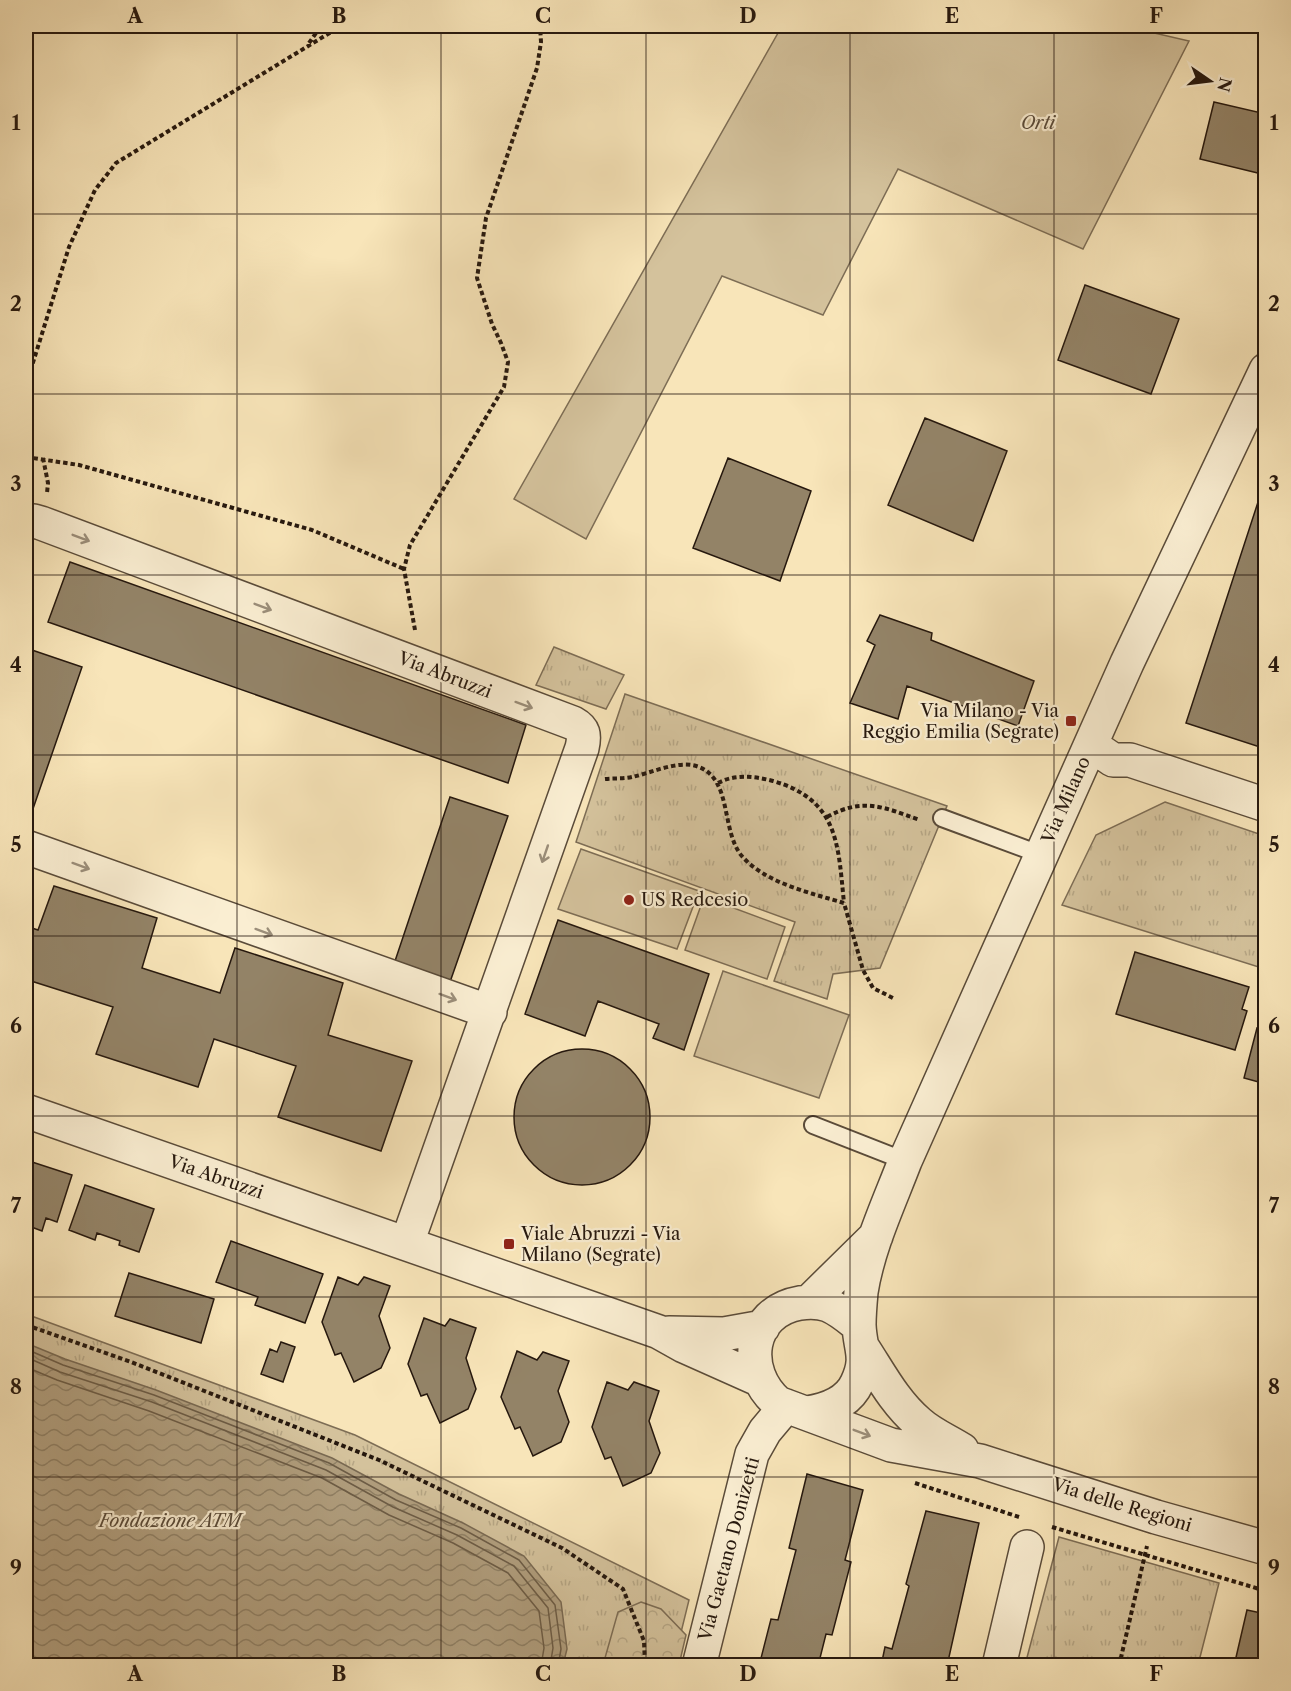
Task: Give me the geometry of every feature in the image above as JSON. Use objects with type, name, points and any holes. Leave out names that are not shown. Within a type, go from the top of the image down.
[{"type":"street","name":"Via Milano","points":[[861,1337],[861,1292],[877,1234],[905,1161],[1127,663],[1266,370]]},
{"type":"street","name":"Via Abruzzi","points":[[26,523],[34,521],[41,523],[580,726],[584,732],[571,780],[406,1243]]},
{"type":"street","points":[[1091,745],[1113,760],[1130,760],[1266,805]]},
{"type":"street","points":[[26,847],[490,1012]]},
{"type":"street","name":"Via Abruzzi","points":[[26,1111],[659,1332],[684,1347],[758,1379]]},
{"type":"street","points":[[809,1302],[877,1234]]},
{"type":"street","points":[[809,1302],[828,1305],[861,1337],[905,1410],[920,1424],[980,1461],[891,1445],[778,1403],[769,1395],[755,1370],[754,1354],[758,1334],[774,1314],[791,1305],[809,1302]]},
{"type":"street","name":"Via Abruzzi","points":[[659,1332],[690,1335],[724,1334],[763,1327]]},
{"type":"street","points":[[797,1409],[827,1410],[843,1400],[856,1386],[863,1366],[861,1337]]},
{"type":"street","name":"Via Gaetano Donizetti","points":[[699,1665],[752,1454],[765,1431],[797,1409]]},
{"type":"street","name":"Via delle Regioni","points":[[980,1461],[1156,1517],[1266,1548]]},
{"type":"street","points":[[999,1665],[1031,1530]]},
{"type":"lane","points":[[942,818],[1042,855]]},
{"type":"lane","points":[[813,1125],[905,1161]]},
{"type":"path","points":[[307,46],[321,26]]},
{"type":"path","points":[[26,385],[69,247],[95,190],[116,163],[341,26]]},
{"type":"path","points":[[422,666],[404,569],[410,545],[504,387],[508,362],[492,324],[477,278],[486,218],[537,68],[541,42],[540,26]]},
{"type":"path","points":[[26,457],[43,458],[90,468],[312,530],[404,569]]},
{"type":"path","points":[[571,780],[631,778],[680,766],[699,766],[718,783],[724,800],[726,821],[732,841],[751,865],[781,883],[844,903]]},
{"type":"path","points":[[718,783],[744,776],[790,786],[811,801],[827,817],[838,844],[844,903],[863,970],[873,988],[893,998]]},
{"type":"path","points":[[827,817],[842,808],[857,804],[874,805],[939,826],[964,826]]},
{"type":"path","points":[[26,1325],[131,1362],[378,1460],[562,1548],[623,1589],[644,1641],[645,1665]]},
{"type":"path","points":[[914,1483],[1031,1530],[1145,1555],[1266,1591]]},
{"type":"path","points":[[1119,1665],[1156,1517]]},
{"type":"green space","name":"Orti","points":[[782,26],[1124,26],[1189,41],[1083,249],[898,169],[823,315],[722,276],[586,539],[514,499]]},
{"type":"green space","points":[[554,647],[624,675],[606,709],[536,685]]},
{"type":"green space","points":[[625,694],[947,806],[880,968],[833,974],[827,999],[774,981],[795,922],[576,842]]},
{"type":"green space","points":[[1165,802],[1265,836],[1265,969],[1062,905],[1096,835]]},
{"type":"green space","name":"US Redcesio","points":[[581,849],[699,891],[677,949],[558,909]]},
{"type":"green space","points":[[704,897],[785,927],[767,979],[685,950]]},
{"type":"green space","points":[[723,971],[849,1015],[819,1098],[694,1056]]},
{"type":"green space","name":"Fondazione ATM","points":[[26,1314],[355,1435],[689,1600],[673,1665],[26,1665]]},
{"type":"green space","points":[[1059,1537],[1219,1583],[1198,1665],[1025,1665]]},
{"type":"green space","points":[[641,1602],[661,1609],[686,1635],[679,1665],[603,1665],[618,1612]]},
{"type":"water","name":"Fondazione ATM","points":[[26,1343],[332,1458],[524,1556],[561,1602],[567,1649],[563,1665],[26,1665]]},
{"type":"building","points":[[1214,102],[1266,114],[1266,175],[1200,159]]},
{"type":"building","points":[[1085,285],[1179,319],[1151,394],[1058,360]]},
{"type":"building","points":[[925,418],[1007,451],[973,541],[888,505]]},
{"type":"building","points":[[728,458],[811,491],[780,581],[693,548]]},
{"type":"building","points":[[1260,496],[1266,498],[1266,749],[1186,723]]},
{"type":"building","points":[[70,562],[526,725],[508,783],[48,622]]},
{"type":"building","points":[[880,615],[932,633],[931,640],[1034,681],[1018,726],[907,686],[898,719],[850,703],[875,645],[867,641]]},
{"type":"building","points":[[26,648],[82,667],[26,829]]},
{"type":"building","points":[[450,797],[508,816],[450,982],[394,964]]},
{"type":"building","points":[[54,886],[157,918],[142,968],[220,993],[235,948],[343,983],[328,1035],[412,1061],[381,1151],[278,1117],[296,1066],[214,1039],[198,1087],[96,1054],[113,1007],[31,981],[26,997],[26,926],[38,930]]},
{"type":"building","points":[[558,920],[709,974],[684,1050],[653,1038],[659,1024],[598,1001],[585,1036],[525,1014]]},
{"type":"building","points":[[1135,952],[1249,987],[1242,1009],[1247,1011],[1235,1050],[1116,1014]]},
{"type":"building","points":[[1257,1028],[1266,1031],[1266,1084],[1244,1078]]},
{"type":"building","points":[[582,1049],[608,1054],[620,1060],[630,1069],[639,1079],[645,1091],[650,1117],[645,1143],[639,1155],[630,1165],[620,1174],[608,1180],[582,1185],[556,1180],[544,1174],[534,1165],[525,1155],[519,1143],[514,1117],[519,1091],[525,1079],[534,1069],[544,1060],[556,1054]]},
{"type":"building","points":[[29,1161],[72,1175],[57,1222],[46,1218],[42,1231],[26,1225],[26,1171]]},
{"type":"building","points":[[85,1185],[154,1209],[139,1252],[119,1245],[120,1241],[97,1233],[95,1240],[69,1230]]},
{"type":"building","points":[[231,1241],[323,1274],[305,1323],[255,1305],[258,1297],[216,1282]]},
{"type":"building","points":[[129,1273],[214,1299],[201,1343],[115,1316]]},
{"type":"building","points":[[338,1277],[358,1285],[364,1277],[390,1286],[379,1316],[390,1348],[381,1368],[354,1382],[341,1353],[335,1355],[322,1322]]},
{"type":"building","points":[[424,1318],[445,1326],[450,1319],[476,1328],[466,1358],[476,1389],[468,1409],[440,1423],[427,1394],[421,1396],[408,1364]]},
{"type":"building","points":[[281,1342],[295,1347],[283,1382],[261,1374],[270,1349],[277,1352]]},
{"type":"building","points":[[517,1351],[537,1360],[543,1352],[569,1361],[558,1391],[569,1422],[561,1442],[533,1456],[520,1427],[515,1429],[501,1397]]},
{"type":"building","points":[[607,1382],[628,1390],[634,1382],[659,1391],[649,1421],[660,1453],[651,1473],[623,1486],[611,1457],[605,1459],[592,1427]]},
{"type":"building","points":[[807,1474],[863,1490],[845,1560],[851,1562],[832,1635],[826,1634],[818,1666],[759,1666],[771,1619],[778,1620],[796,1550],[789,1548]]},
{"type":"building","points":[[926,1511],[979,1523],[947,1666],[881,1666],[885,1647],[892,1649],[909,1586],[906,1584]]},
{"type":"building","points":[[1247,1610],[1266,1614],[1266,1666],[1234,1666]]},
{"type":"place","name":"Via Milano - Via Reggio Emilia (Segrate)","points":[[1071,721]]},
{"type":"place","name":"US Redcesio","points":[[629,900]]},
{"type":"place","name":"Viale Abruzzi - Via Milano (Segrate)","points":[[509,1244]]}]
